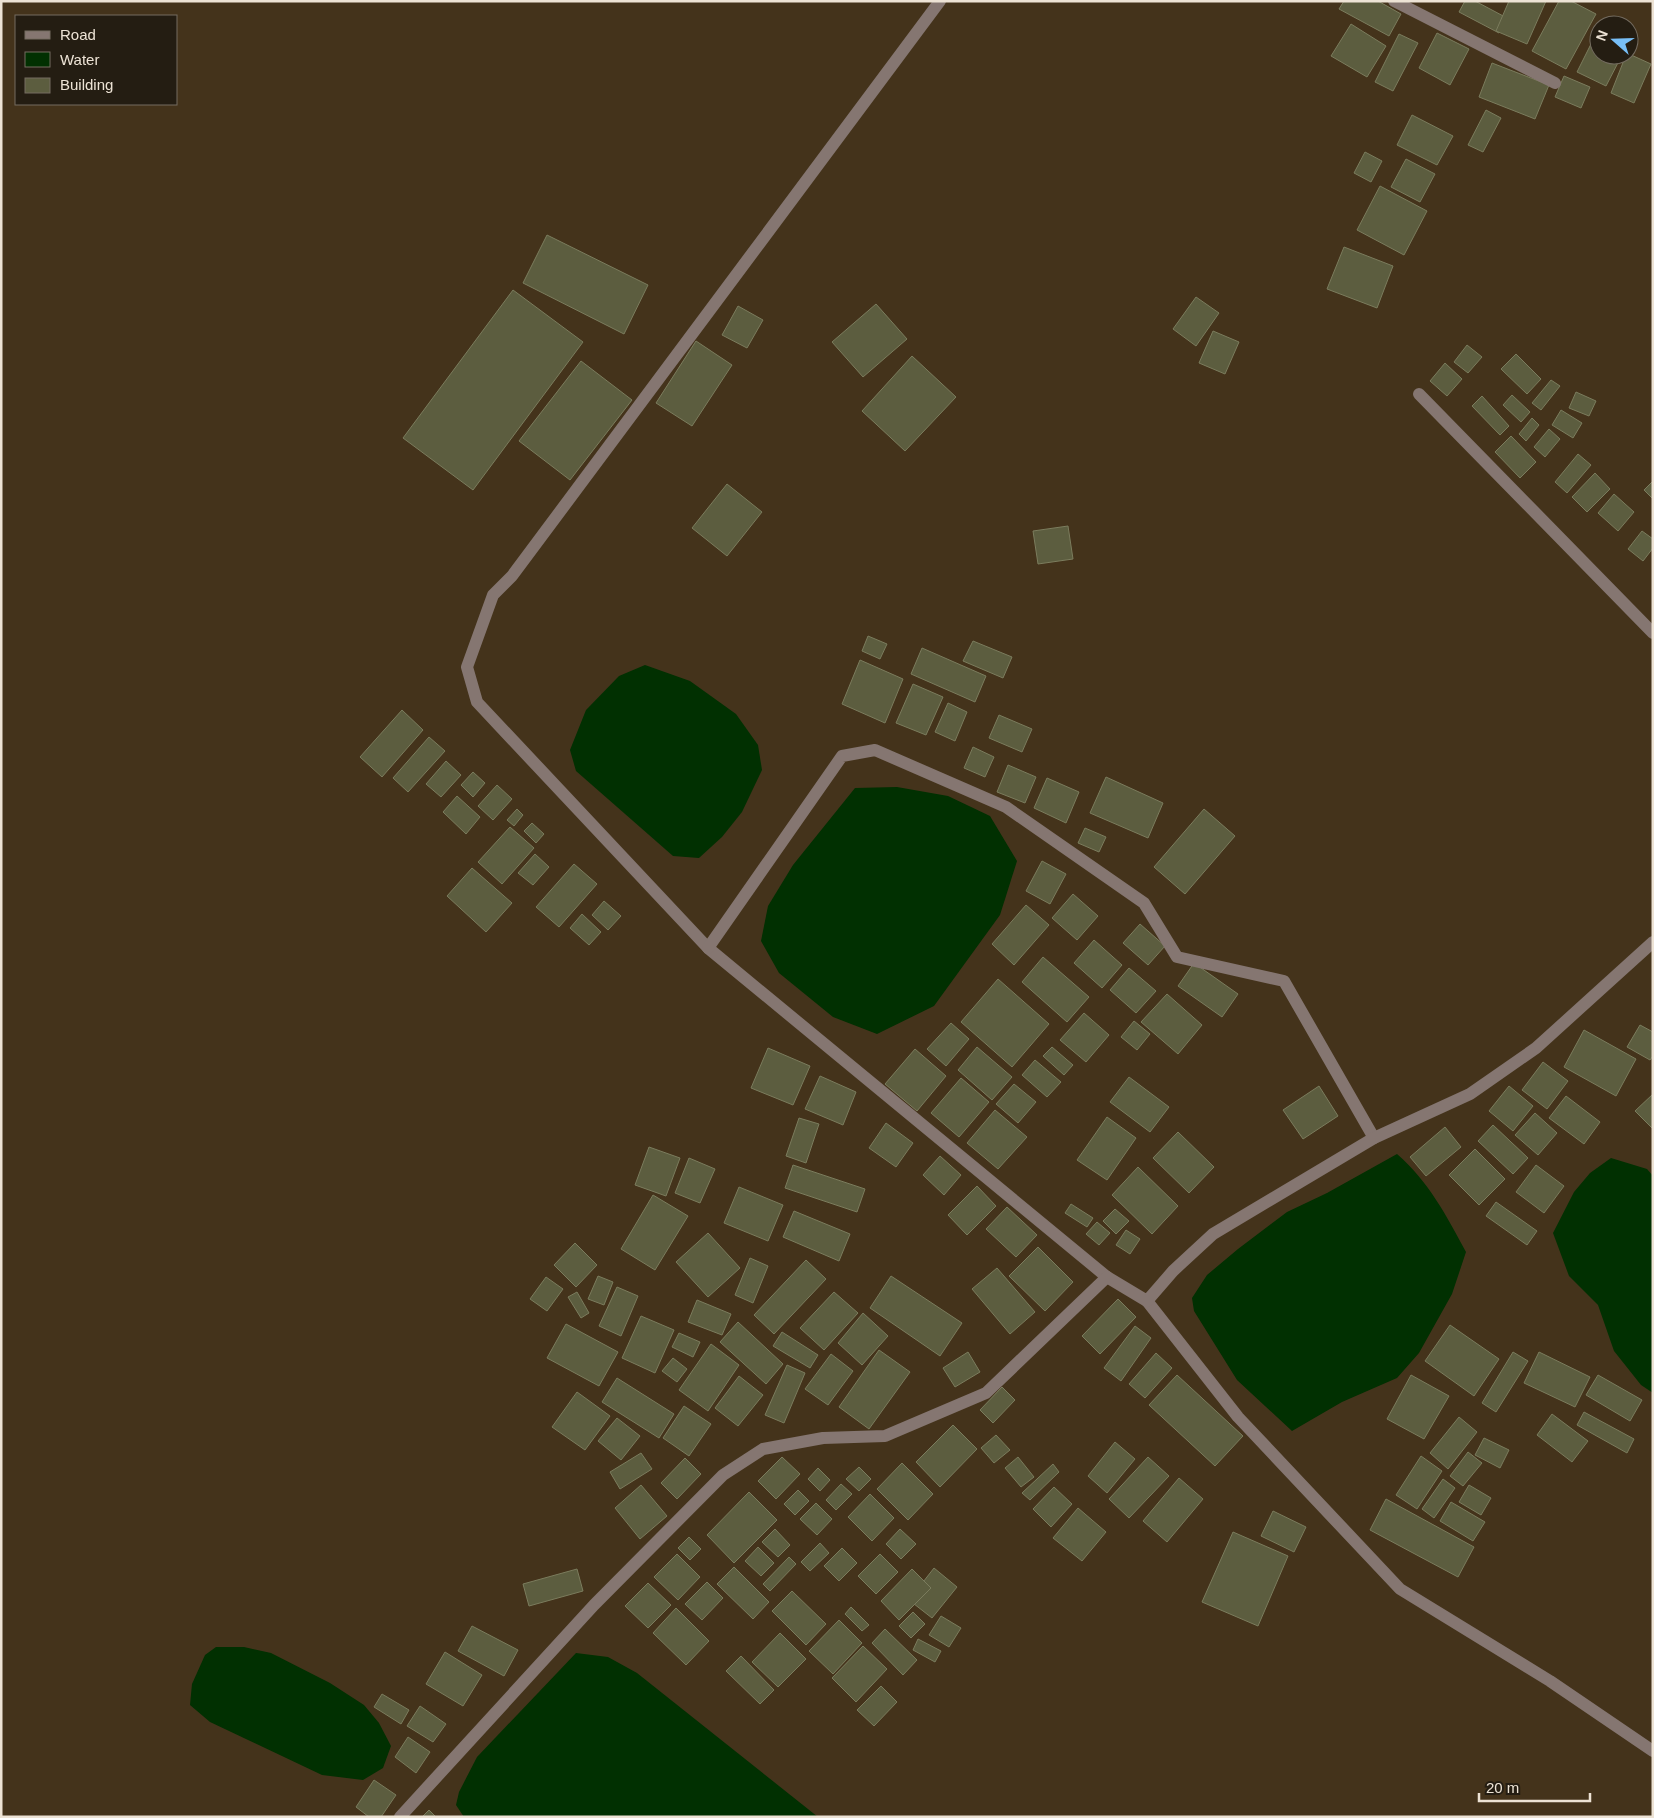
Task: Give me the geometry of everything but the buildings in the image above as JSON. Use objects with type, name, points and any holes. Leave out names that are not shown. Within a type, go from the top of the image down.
[{"type":"street","points":[[940,1],[512,576],[493,595],[468,666],[477,702],[708,948],[1107,1277],[1147,1301],[1238,1417],[1400,1588],[1550,1681],[1653,1751]]},
{"type":"street","points":[[1394,1],[1555,83]]},
{"type":"street","points":[[1419,394],[1653,633]]},
{"type":"street","points":[[708,948],[842,756],[875,750],[1006,807],[1144,903],[1177,957],[1284,981],[1374,1138]]},
{"type":"street","points":[[1147,1301],[1173,1271],[1213,1234],[1374,1138],[1470,1094],[1536,1048],[1653,942]]},
{"type":"street","points":[[400,1817],[594,1605],[723,1475],[763,1449],[823,1438],[886,1436],[986,1393],[1107,1277]]},
{"type":"water","points":[[645,665],[690,681],[736,714],[758,745],[762,770],[742,812],[722,837],[699,858],[673,856],[576,771],[570,750],[586,710],[619,676]]},
{"type":"water","points":[[897,787],[948,796],[990,816],[1017,861],[1000,915],[934,1006],[877,1034],[833,1017],[779,973],[761,941],[768,906],[793,865],[855,788]]},
{"type":"water","points":[[1397,1154],[1428,1188],[1444,1212],[1466,1252],[1452,1294],[1419,1353],[1397,1378],[1342,1402],[1292,1431],[1237,1380],[1194,1311],[1192,1298],[1207,1275],[1287,1212],[1327,1193]]},
{"type":"water","points":[[1611,1158],[1647,1169],[1653,1176],[1653,1393],[1641,1385],[1614,1351],[1598,1305],[1569,1276],[1553,1233],[1574,1192],[1590,1173]]},
{"type":"water","points":[[216,1647],[244,1647],[271,1653],[330,1683],[364,1705],[379,1723],[391,1746],[383,1768],[363,1780],[322,1775],[210,1722],[190,1705],[192,1684],[205,1655]]},
{"type":"water","points":[[576,1653],[608,1657],[637,1673],[818,1817],[464,1817],[456,1805],[459,1792],[477,1757]]}]
